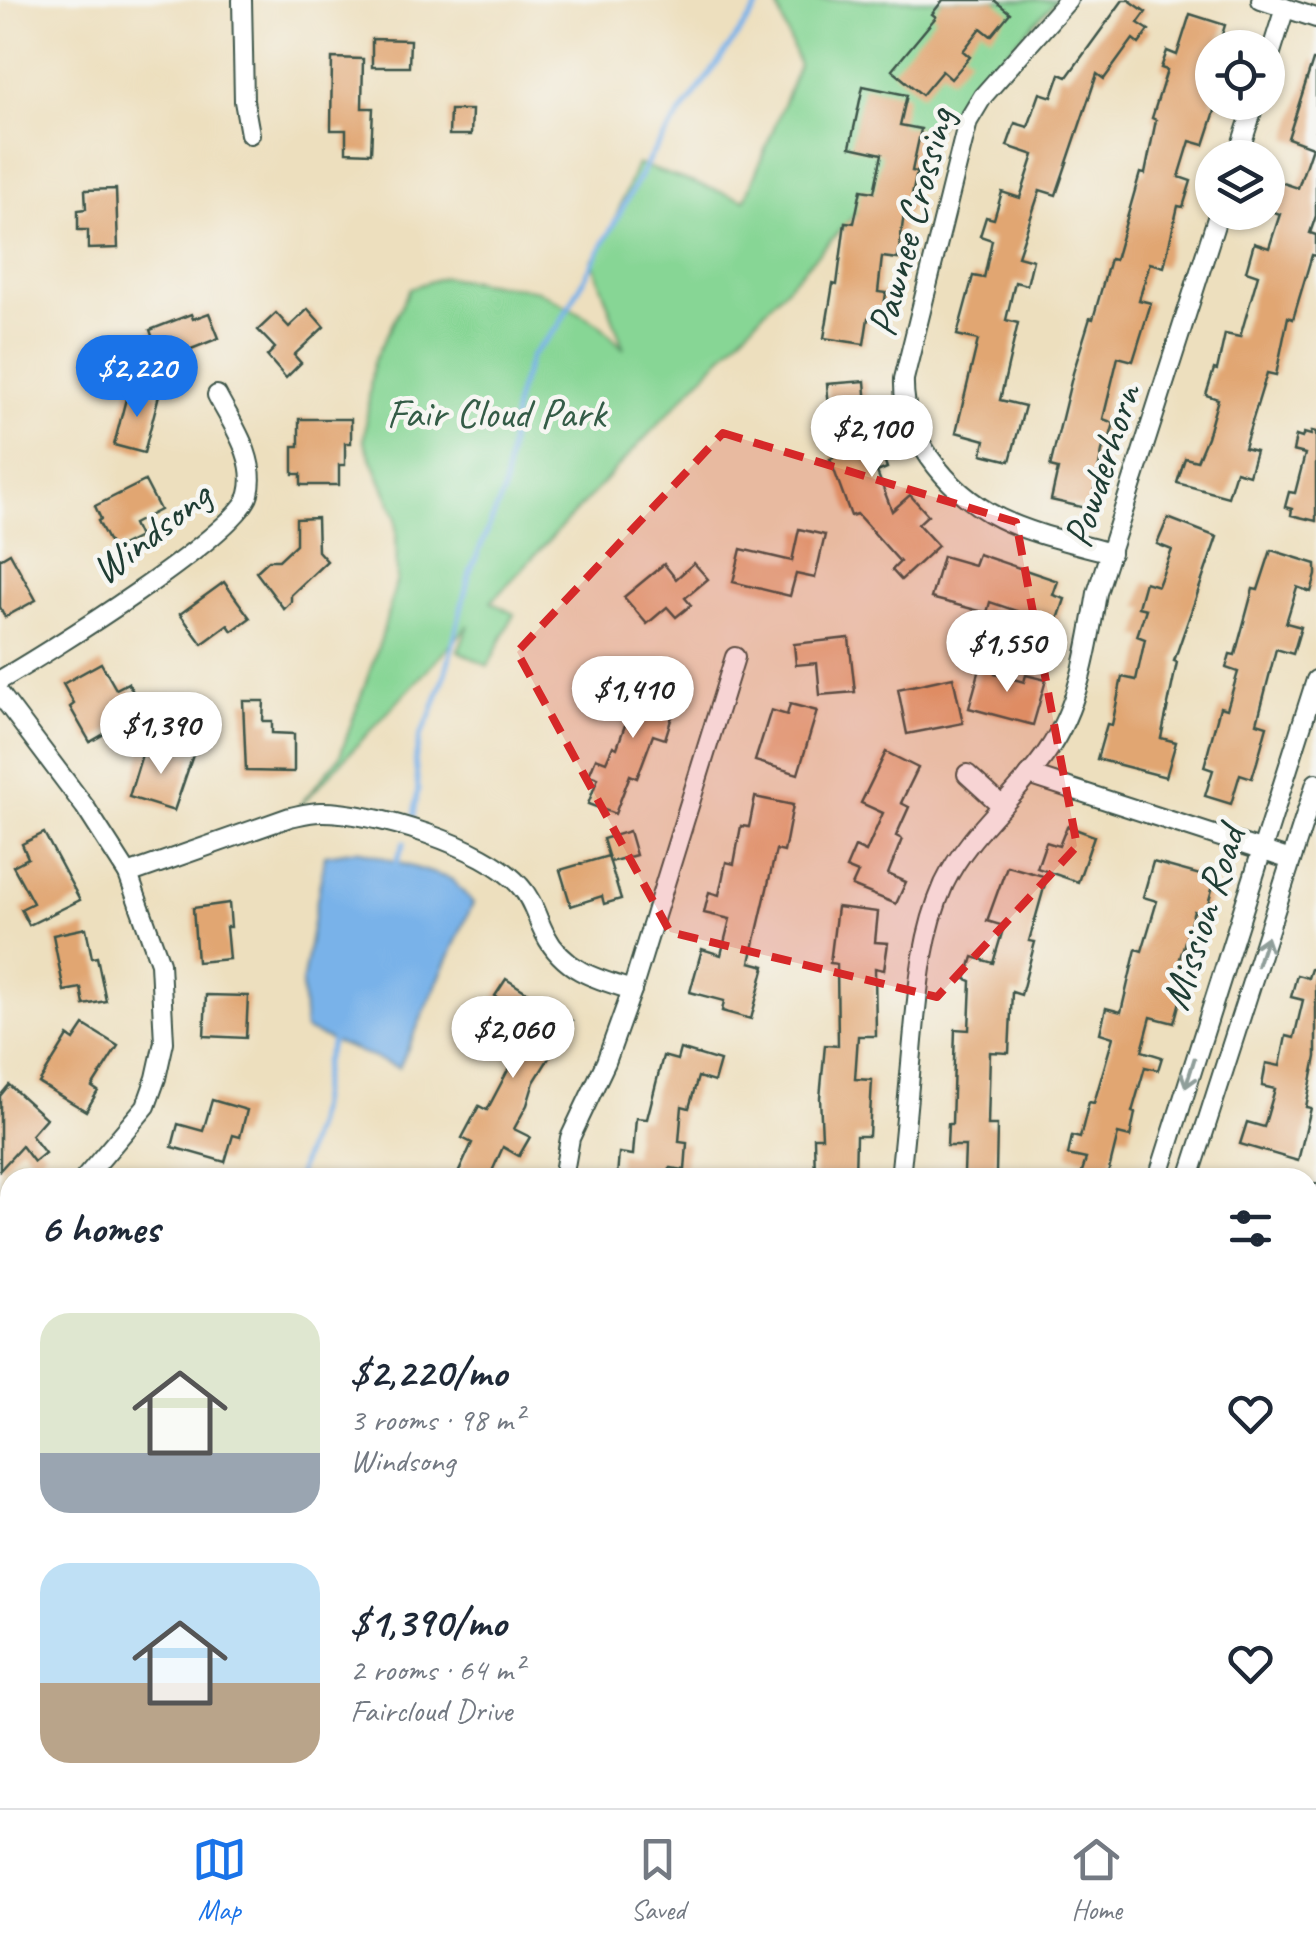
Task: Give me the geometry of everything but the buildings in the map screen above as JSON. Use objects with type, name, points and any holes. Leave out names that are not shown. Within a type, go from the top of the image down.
[{"type":"street","points":[[242,0],[244,102],[250,134]]},
{"type":"street","name":"Pawnee Crossing","points":[[1068,0],[983,96],[968,121],[904,379],[904,398],[924,449],[976,508],[1033,532],[1111,553]]},
{"type":"street","points":[[1260,0],[1316,18]]},
{"type":"street","points":[[1278,30],[1285,8]]},
{"type":"street","name":"Powderhorn","points":[[901,1168],[919,975],[928,928],[957,861],[1000,804],[1048,751],[1071,704],[1086,656],[1097,593],[1214,230]]},
{"type":"street","name":"Windsong","points":[[0,680],[46,654],[238,516],[250,494],[248,454],[217,395]]},
{"type":"street","points":[[565,1168],[570,1138],[606,1062],[632,990],[735,657]]},
{"type":"street","name":"Mission Road","points":[[1161,1168],[1316,680]]},
{"type":"street","points":[[0,694],[85,807],[128,874],[160,963],[164,1042],[146,1106],[94,1168]]},
{"type":"street","points":[[967,774],[1000,804]]},
{"type":"street","points":[[1030,774],[1291,860]]},
{"type":"street","name":"Mission Road","points":[[1192,1168],[1316,783]]},
{"type":"street","points":[[128,874],[290,817],[316,812],[354,814],[436,838],[497,865],[530,898],[551,945],[570,966],[589,977],[632,990]]},
{"type":"highlighted area","points":[[723,433],[1016,522],[1077,846],[937,997],[670,932],[517,652]]},
{"type":"green space","name":"Fair Cloud Park","points":[[781,0],[1056,0],[491,602],[514,614],[488,666],[458,651],[469,625],[290,817],[340,756],[381,639],[397,579],[396,516],[364,441],[373,363],[410,288],[444,277],[537,290],[599,324],[624,349],[592,260],[607,239],[637,164],[745,200],[799,65],[777,5]]},
{"type":"water","points":[[358,850],[451,879],[473,903],[399,1068],[305,1030],[302,984],[325,855]]},
{"type":"waterway","points":[[414,816],[418,788],[415,760],[420,736],[446,672],[470,572],[503,494],[516,399],[531,356],[558,327],[652,154],[763,0]]},
{"type":"waterway","points":[[395,866],[404,843]]},
{"type":"waterway","points":[[300,1168],[315,1123],[325,1061],[334,1036]]}]
